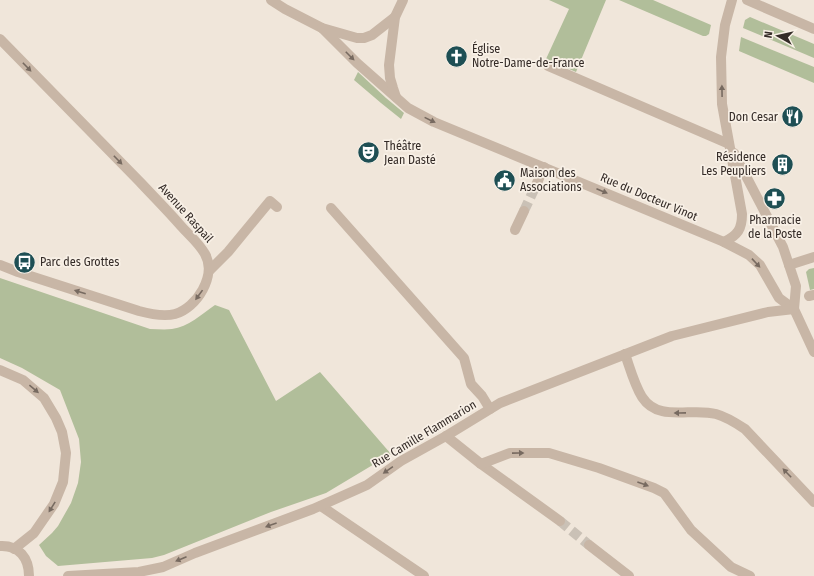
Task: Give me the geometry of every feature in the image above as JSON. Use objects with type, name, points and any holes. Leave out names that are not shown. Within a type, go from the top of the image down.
[{"type":"street","points":[[271,0],[322,28],[357,38],[364,38],[372,35],[395,17]]},
{"type":"street","points":[[397,99],[390,78],[389,65],[395,17],[404,0]]},
{"type":"street","points":[[724,242],[732,238],[742,224],[742,214],[722,104],[721,57],[725,25],[732,0]]},
{"type":"street","points":[[747,0],[814,29]]},
{"type":"street","name":"Rue du Docteur Vinot","points":[[322,28],[357,63],[408,108],[434,122],[724,242],[749,255],[760,265],[778,298],[794,309]]},
{"type":"street","name":"Avenue Raspail","points":[[0,39],[194,239],[205,254],[209,270]]},
{"type":"street","points":[[548,66],[729,144],[783,247],[796,286],[794,309],[814,352]]},
{"type":"street","points":[[537,183],[544,167]]},
{"type":"street","points":[[739,197],[754,192]]},
{"type":"street","points":[[0,265],[139,311],[162,315],[174,314],[186,309],[194,302],[203,290],[209,270],[228,252],[270,201],[277,207]]},
{"type":"street","points":[[331,208],[464,358],[471,384],[482,396],[490,409]]},
{"type":"street","points":[[515,230],[524,211]]},
{"type":"street","points":[[789,265],[814,257]]},
{"type":"street","name":"Rue Camille Flammarion","points":[[68,576],[139,572],[163,567],[195,553],[321,506],[367,485],[401,461],[500,403],[672,336],[768,312],[794,309]]},
{"type":"street","points":[[625,354],[642,398],[650,406],[660,411],[672,413],[702,412],[715,414],[736,422],[745,429],[814,502]]},
{"type":"street","points":[[0,370],[23,380],[44,398],[56,418],[62,432],[66,453],[63,482],[54,504],[34,533],[14,548]]},
{"type":"street","points":[[446,436],[481,464],[560,521]]},
{"type":"street","points":[[481,464],[510,453],[549,453],[599,468],[654,488],[664,493],[691,530],[731,567],[750,576]]},
{"type":"street","points":[[321,506],[424,576]]},
{"type":"street","points":[[588,545],[629,576]]},
{"type":"street","points":[[0,546],[14,548],[22,553],[27,560],[32,575]]},
{"type":"green space","points":[[549,0],[606,0],[576,72],[546,59],[569,9]]},
{"type":"green space","points":[[619,0],[653,0],[711,25],[709,34],[703,36]]},
{"type":"green space","points":[[750,17],[814,44],[814,58],[743,28],[745,20]]},
{"type":"green space","points":[[741,37],[814,67],[814,83],[739,51]]},
{"type":"green space","points":[[358,72],[404,113],[401,119],[354,80]]},
{"type":"green space","points":[[814,268],[814,289],[810,290],[806,272],[809,269]]},
{"type":"green space","points":[[0,278],[150,329],[172,329],[184,326],[195,320],[215,305],[229,310],[276,401],[320,372],[391,454],[326,493],[271,512],[164,555],[152,558],[58,566],[46,556],[39,545],[58,526],[71,503],[78,483],[81,462],[79,439],[60,390],[22,368],[0,358]]},
{"type":"tunnel","points":[[524,211],[537,183]]},
{"type":"tunnel","points":[[560,521],[589,545]]},
{"type":"place","name":"Église Notre-Dame-de-France","points":[[456,56]]},
{"type":"place","name":"Don Cesar","points":[[793,117]]},
{"type":"place","name":"Théâtre Jean Dasté","points":[[369,153]]},
{"type":"place","name":"Résidence Les Peupliers","points":[[782,164]]},
{"type":"place","name":"Maison des Associations","points":[[505,180]]},
{"type":"place","name":"Pharmacie de la Poste","points":[[775,199]]},
{"type":"place","name":"Parc des Grottes","points":[[24,262]]}]
